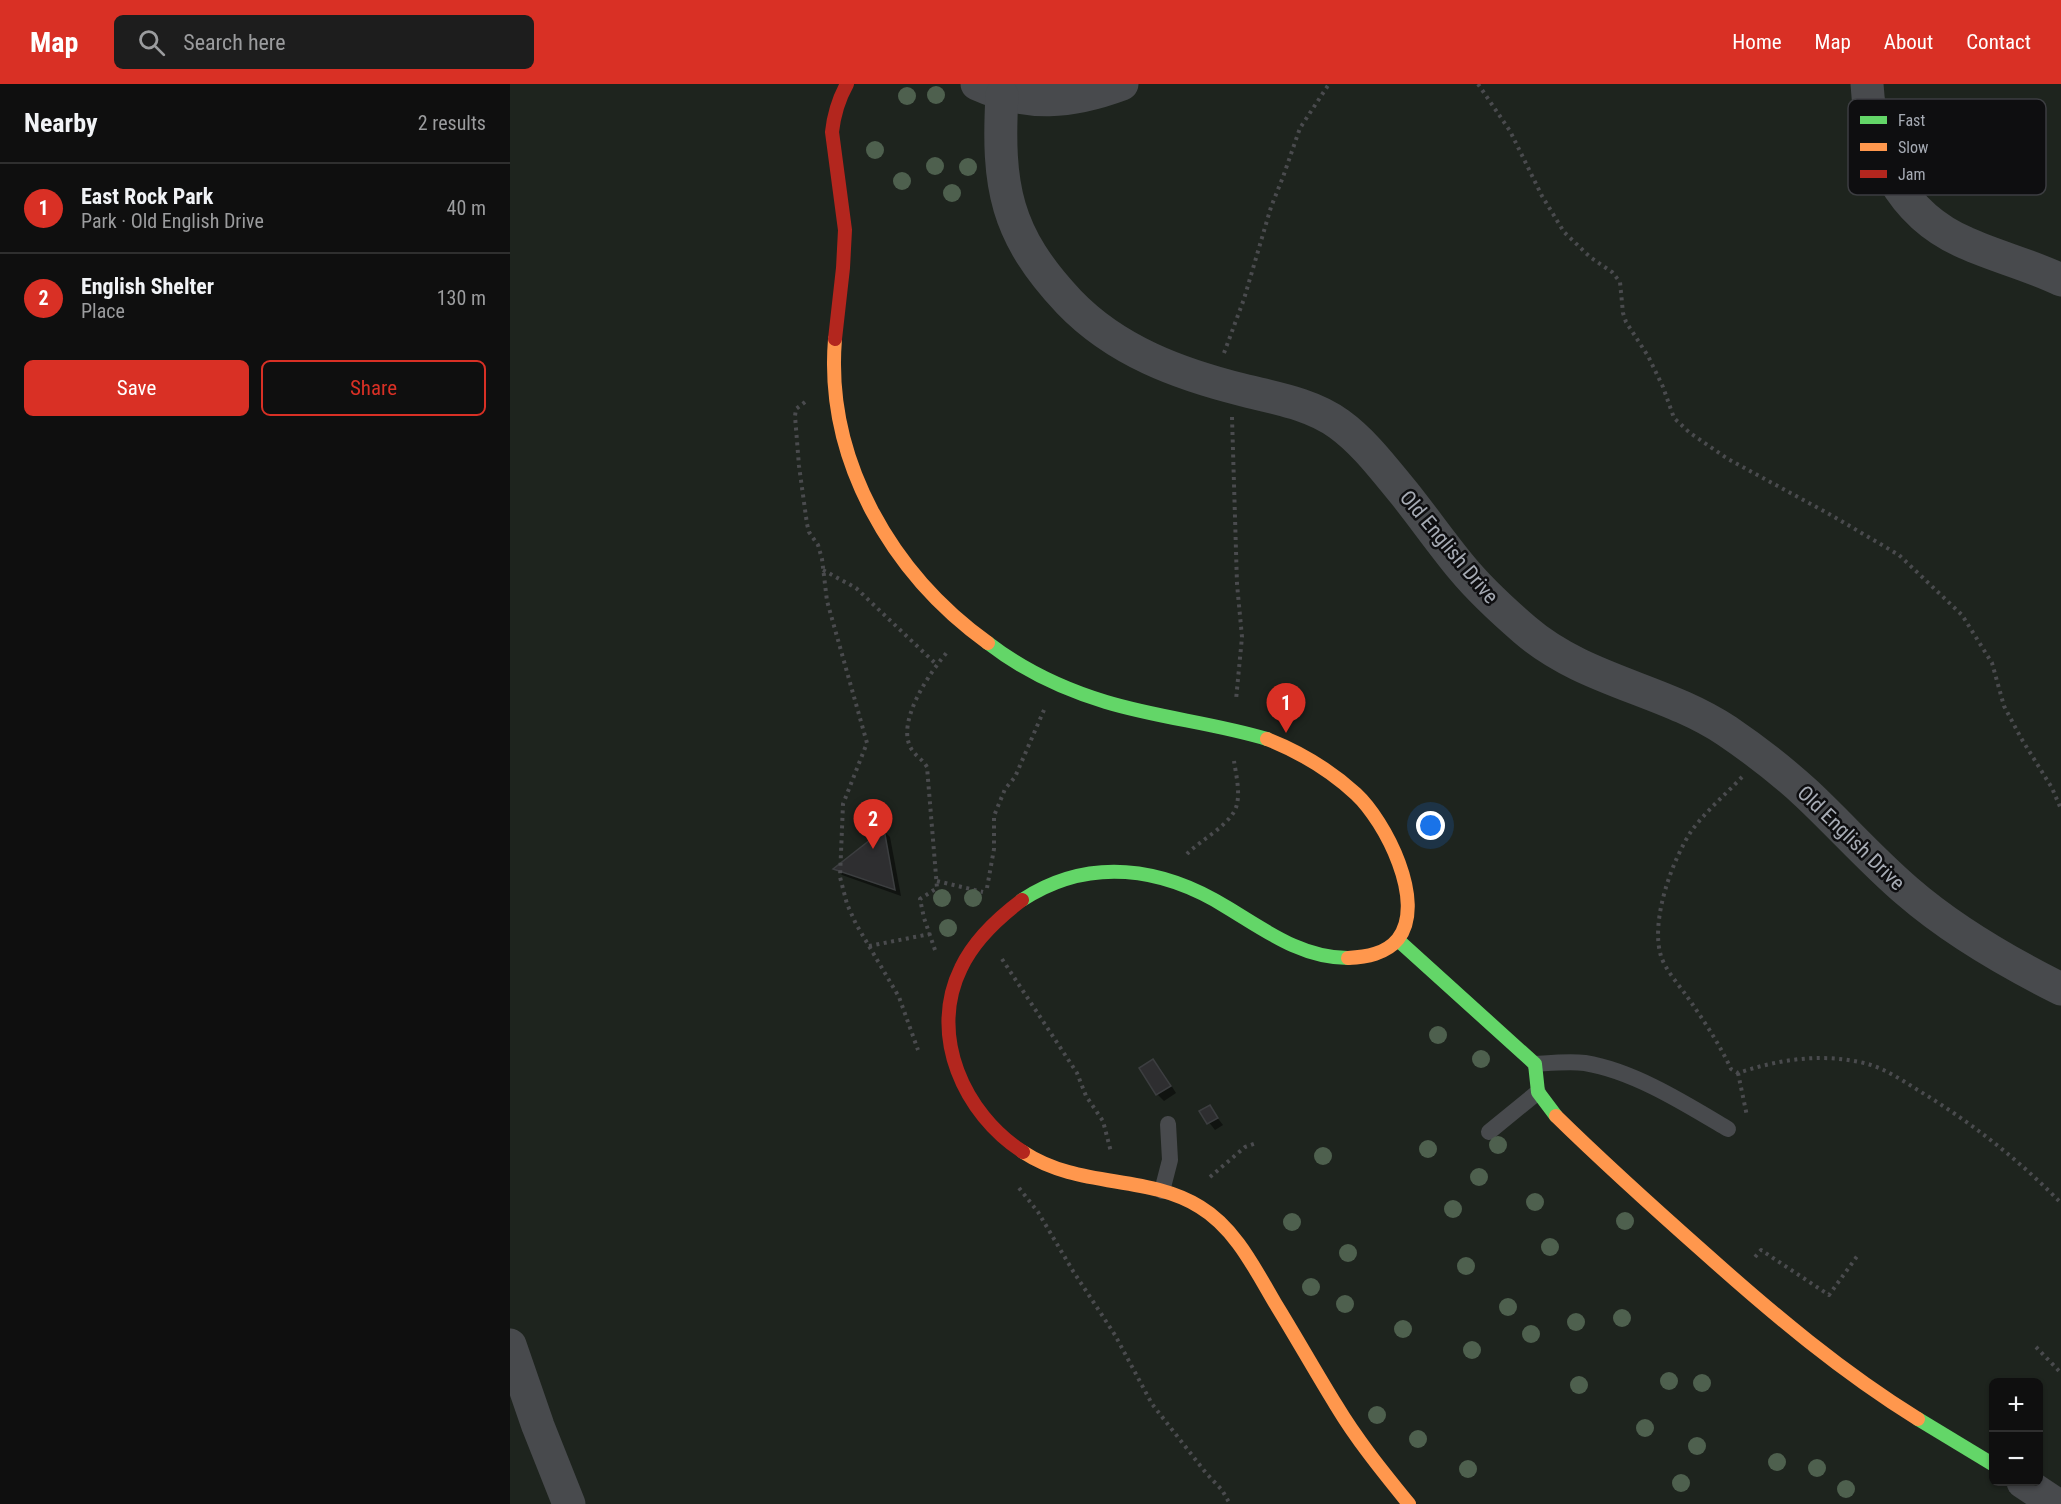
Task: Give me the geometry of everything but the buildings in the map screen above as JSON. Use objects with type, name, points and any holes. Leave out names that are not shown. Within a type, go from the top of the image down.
[{"type":"street","points":[[847,84],[835,106],[831,128],[841,189],[846,241],[833,366],[834,393],[846,455],[860,489],[897,553],[931,594],[969,630],[1004,656],[1056,685],[1106,702],[1232,728],[1290,747],[1313,759],[1360,798],[1378,820],[1389,840],[1405,884],[1408,907],[1406,926],[1399,940],[1376,955],[1331,957],[1308,953],[1285,944],[1204,894],[1174,882],[1112,872],[1095,871],[1074,874],[1048,884],[1026,897],[983,934],[959,971],[951,990],[949,1013],[953,1064],[972,1105],[1007,1142],[1027,1155],[1076,1176],[1162,1191],[1191,1201],[1206,1210],[1233,1237],[1334,1401],[1374,1459],[1409,1504]]},
{"type":"street","points":[[989,89],[1028,100],[1053,100],[1092,94],[1122,84]]},
{"type":"street","points":[[1867,84],[1869,99]]},
{"type":"street","name":"Old English Drive","points":[[989,89],[1000,128],[1007,202],[1020,236],[1044,273],[1071,304],[1093,324],[1120,343],[1185,374],[1298,405],[1319,412],[1339,423],[1359,441],[1387,473],[1462,569],[1528,633],[1559,655],[1594,673],[1678,706],[1722,728],[1761,755],[1806,793],[1907,892],[1956,929],[2004,960],[2061,989]]},
{"type":"street","points":[[1905,195],[1933,225],[1952,237],[2039,269],[2061,280]]},
{"type":"street","points":[[1399,940],[1535,1064],[1538,1092],[1556,1116],[1627,1184],[1803,1338],[1889,1401],[1989,1462]]},
{"type":"street","points":[[510,1345],[538,1426],[570,1504]]},
{"type":"street","points":[[2029,1486],[2056,1504]]},
{"type":"lane","points":[[1535,1064],[1584,1063],[1603,1067],[1667,1094],[1728,1129]]},
{"type":"lane","points":[[1489,1132],[1538,1092]]},
{"type":"lane","points":[[1162,1191],[1170,1160],[1168,1124]]},
{"type":"path","points":[[1174,882],[1187,853],[1224,824],[1237,805],[1238,791],[1232,728],[1242,637],[1237,584],[1232,424],[1226,386],[1234,323],[1244,299],[1271,207],[1300,128],[1329,84]]},
{"type":"path","points":[[1478,84],[1510,131],[1542,196],[1564,232],[1612,272],[1620,282],[1623,313],[1653,366],[1674,418],[1690,433],[1728,459],[1899,555],[1962,615],[1992,663],[2004,706],[2052,788],[2061,809]]},
{"type":"path","points":[[823,570],[856,588],[916,647],[937,664]]},
{"type":"path","points":[[924,918],[920,899],[937,888],[937,881],[927,768],[923,760],[912,750],[908,739],[911,713],[929,675],[969,630]]},
{"type":"path","points":[[937,881],[986,893],[994,849],[994,816],[1056,685]]},
{"type":"path","points":[[1761,755],[1692,831],[1674,868],[1664,896],[1658,931],[1661,957],[1731,1069],[1738,1073],[1797,1058],[1846,1060],[1880,1068],[1943,1105],[1989,1138],[2027,1168],[2061,1203]]},
{"type":"path","points":[[869,946],[930,934]]},
{"type":"path","points":[[983,934],[1039,1012],[1077,1073],[1086,1096],[1102,1121],[1109,1143],[1112,1181]]},
{"type":"path","points":[[1738,1073],[1744,1102]]},
{"type":"path","points":[[1191,1201],[1210,1176],[1245,1147],[1256,1143]]},
{"type":"path","points":[[1759,1252],[1761,1250],[1829,1295],[1858,1255]]},
{"type":"path","points":[[2036,1347],[2061,1372]]},
{"type":"shaded area","points":[[510,84],[2061,84],[2061,1504],[510,1504]]},
{"type":"traffic: fast","points":[[988,643],[1029,670],[1090,697],[1126,708],[1267,739]]},
{"type":"traffic: fast","points":[[1022,900],[1047,886],[1073,877],[1099,872],[1126,872],[1152,876],[1178,883],[1203,894],[1285,942],[1315,953],[1348,958]]},
{"type":"traffic: fast","points":[[1399,941],[1535,1064],[1538,1092],[1556,1116]]},
{"type":"traffic: fast","points":[[1918,1419],[1989,1462]]},
{"type":"traffic: slow","points":[[835,339],[835,384],[841,428],[854,470],[872,510],[895,548],[922,583],[953,615],[988,643]]},
{"type":"traffic: slow","points":[[1267,739],[1314,762],[1356,794],[1379,823],[1399,863],[1408,905],[1406,923],[1398,939],[1388,948],[1369,956],[1348,958]]},
{"type":"traffic: slow","points":[[1556,1116],[1649,1203],[1783,1320],[1862,1382],[1918,1419]]},
{"type":"traffic: slow","points":[[1023,1152],[1045,1164],[1067,1172],[1158,1190],[1179,1197],[1200,1207],[1224,1226],[1260,1277],[1344,1418],[1409,1504]]},
{"type":"traffic: jam","points":[[835,339],[845,230],[832,132],[837,107],[847,84]]},
{"type":"traffic: jam","points":[[1022,900],[987,930],[966,958],[952,994],[948,1020],[951,1046],[958,1071],[969,1095],[984,1117],[1002,1136],[1023,1152]]},
{"type":"place","name":"East Rock Park","points":[[1286,733]]},
{"type":"place","name":"English Shelter","points":[[873,849]]}]
